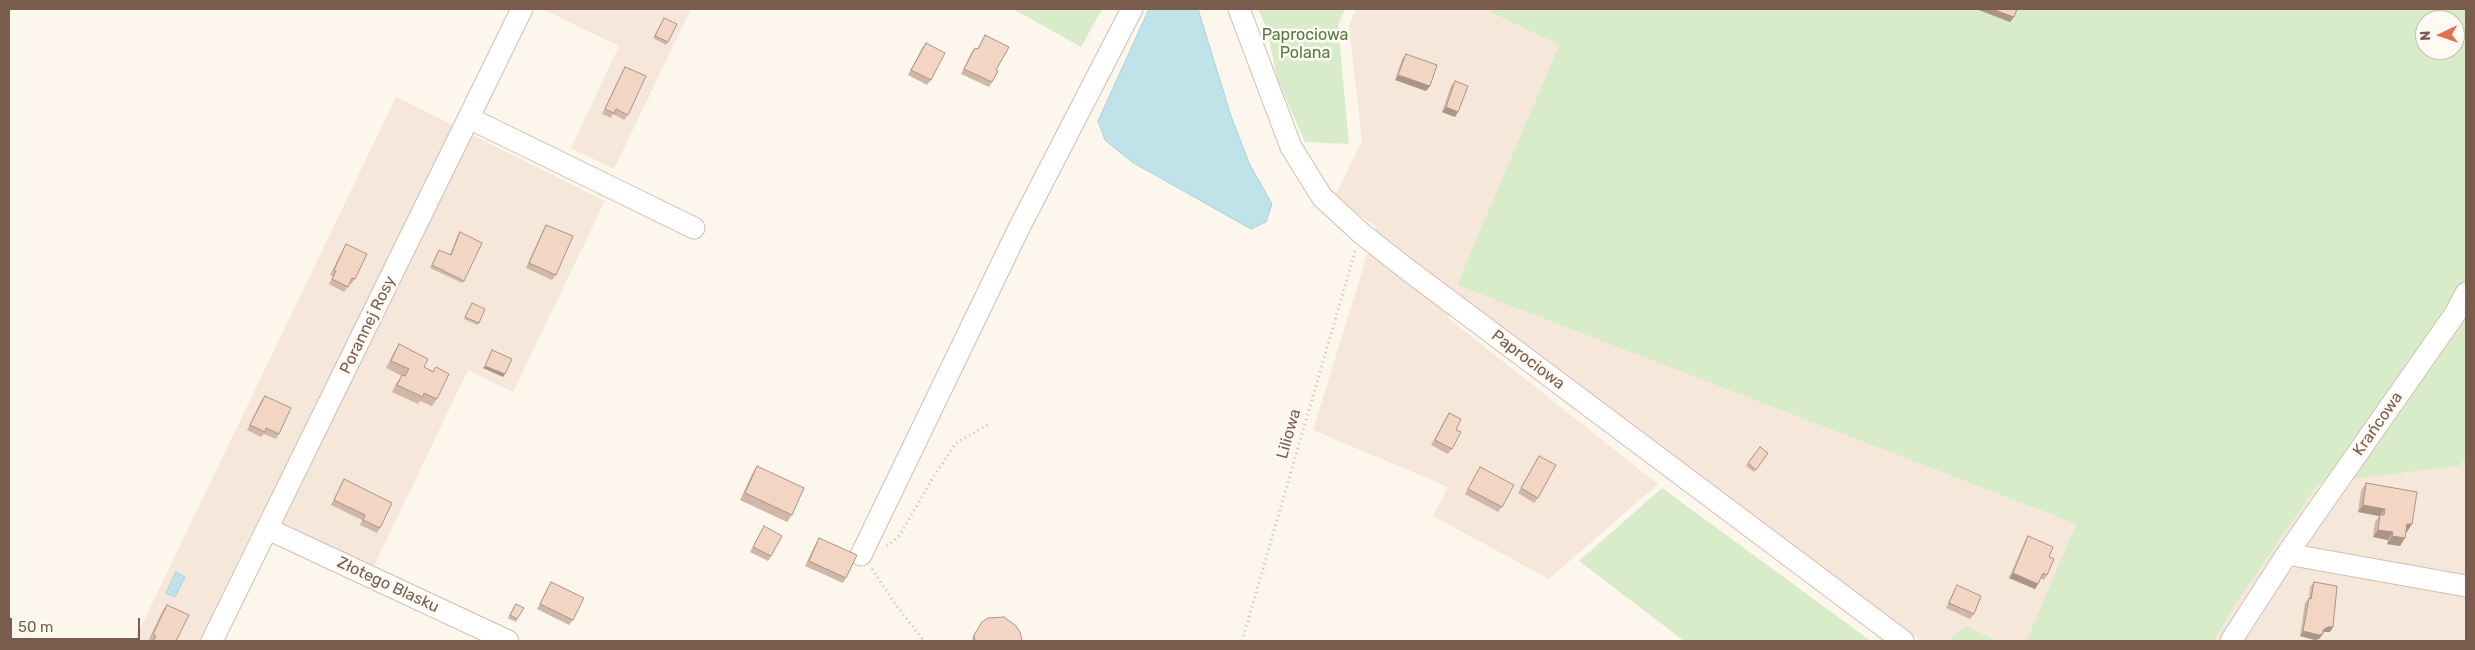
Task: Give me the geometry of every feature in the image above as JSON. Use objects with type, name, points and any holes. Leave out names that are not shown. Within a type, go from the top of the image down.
[{"type":"street","name":"Porannej Rosy","points":[[212,641],[522,9]]},
{"type":"street","points":[[865,559],[1019,228],[1132,9]]},
{"type":"street","name":"Paprociowa","points":[[1239,9],[1291,147],[1322,197],[1360,233],[1903,641]]},
{"type":"street","points":[[469,118],[694,228]]},
{"type":"street","name":"Krańcowa","points":[[2231,641],[2287,554],[2455,314],[2466,293]]},
{"type":"street","name":"Złotego Blasku","points":[[268,529],[508,641]]},
{"type":"street","points":[[2287,554],[2466,586]]},
{"type":"path","name":"Liliowa","points":[[1242,641],[1360,233]]},
{"type":"path","points":[[924,641],[895,604],[865,559],[900,535],[934,476],[956,443],[991,423]]},
{"type":"shaded area","points":[[542,9],[691,9],[614,169],[571,148],[619,46]]},
{"type":"shaded area","points":[[1356,9],[1484,9],[1559,45],[1458,285],[2076,524],[2026,641],[1997,641],[1965,625],[1948,641],[1921,641],[1455,294],[1448,318],[1658,484],[1549,579],[1433,516],[1448,487],[1313,430],[1376,226],[1334,198],[1362,141],[1349,26]]},
{"type":"shaded area","points":[[396,97],[605,201],[513,392],[468,370],[373,568],[262,512],[199,641],[134,641]]},
{"type":"shaded area","points":[[2466,457],[2466,641],[2214,641],[2237,602],[2319,483],[2460,466]]},
{"type":"green space","points":[[1013,9],[1102,9],[1081,47]]},
{"type":"green space","name":"Paprociowa Polana","points":[[1258,9],[1345,9],[1338,25],[1349,144],[1305,142],[1277,78],[1267,29]]},
{"type":"green space","points":[[1484,9],[2466,9],[2466,457],[2460,466],[2319,483],[2237,602],[2214,641],[2026,641],[2076,524],[1457,285],[1559,45]]},
{"type":"green space","points":[[1662,488],[1871,641],[1684,641],[1579,561]]},
{"type":"green space","points":[[1965,625],[1997,641],[1948,641]]},
{"type":"water","points":[[1149,9],[1198,9],[1231,116],[1249,163],[1272,204],[1266,222],[1251,229],[1132,162],[1105,140],[1098,121]]},
{"type":"water","points":[[176,572],[185,577],[175,597],[166,593]]},
{"type":"building","points":[[1992,9],[2017,9],[2014,17]]},
{"type":"building","points":[[664,18],[677,24],[668,42],[655,36]]},
{"type":"building","points":[[985,35],[1009,47],[996,70],[998,71],[992,82],[964,69],[975,48],[978,49]]},
{"type":"building","points":[[926,43],[945,53],[931,80],[911,70]]},
{"type":"building","points":[[1406,54],[1437,65],[1430,86],[1398,75]]},
{"type":"building","points":[[625,67],[646,76],[628,115],[616,109],[614,113],[605,109]]},
{"type":"building","points":[[1455,81],[1468,86],[1458,112],[1446,107]]},
{"type":"building","points":[[546,225],[573,236],[556,275],[529,263]]},
{"type":"building","points":[[460,232],[482,243],[464,281],[432,265],[439,250],[451,255]]},
{"type":"building","points":[[346,244],[367,254],[355,279],[352,278],[348,287],[332,279]]},
{"type":"building","points":[[472,303],[485,309],[479,323],[465,317]]},
{"type":"building","points":[[399,344],[428,359],[424,367],[433,372],[436,367],[449,374],[437,399],[424,393],[423,397],[397,385],[402,375],[405,376],[409,369],[391,361]]},
{"type":"building","points":[[492,350],[512,359],[505,374],[485,366]]},
{"type":"building","points":[[265,396],[291,408],[279,434],[266,428],[265,432],[250,425]]},
{"type":"building","points":[[1449,413],[1461,419],[1456,430],[1461,432],[1452,449],[1435,440]]},
{"type":"building","points":[[1760,447],[1768,453],[1756,470],[1748,463]]},
{"type":"building","points":[[1539,456],[1556,465],[1538,498],[1521,488]]},
{"type":"building","points":[[757,466],[804,488],[792,515],[745,493]]},
{"type":"building","points":[[1480,467],[1514,485],[1502,507],[1468,489]]},
{"type":"building","points":[[344,479],[392,503],[380,528],[363,520],[365,515],[334,500]]},
{"type":"building","points":[[2366,483],[2417,492],[2412,524],[2407,524],[2405,538],[2392,536],[2393,532],[2378,530],[2380,514],[2384,515],[2385,509],[2363,505]]},
{"type":"building","points":[[764,526],[782,536],[771,556],[753,547]]},
{"type":"building","points":[[2028,536],[2053,547],[2049,557],[2054,559],[2047,575],[2043,573],[2038,584],[2013,573]]},
{"type":"building","points":[[819,538],[857,555],[846,578],[809,561]]},
{"type":"building","points":[[551,582],[584,598],[573,620],[540,604]]},
{"type":"building","points":[[2314,582],[2337,586],[2333,627],[2328,627],[2323,630],[2323,634],[2319,635],[2303,631]]},
{"type":"building","points":[[1957,585],[1981,596],[1974,614],[1949,603]]},
{"type":"building","points":[[516,604],[524,608],[517,619],[510,615]]},
{"type":"building","points":[[167,605],[189,615],[176,641],[153,641],[156,636],[153,634]]},
{"type":"building","points":[[1004,617],[1016,626],[1020,632],[1021,641],[975,641],[974,635],[982,622],[988,618]]}]
